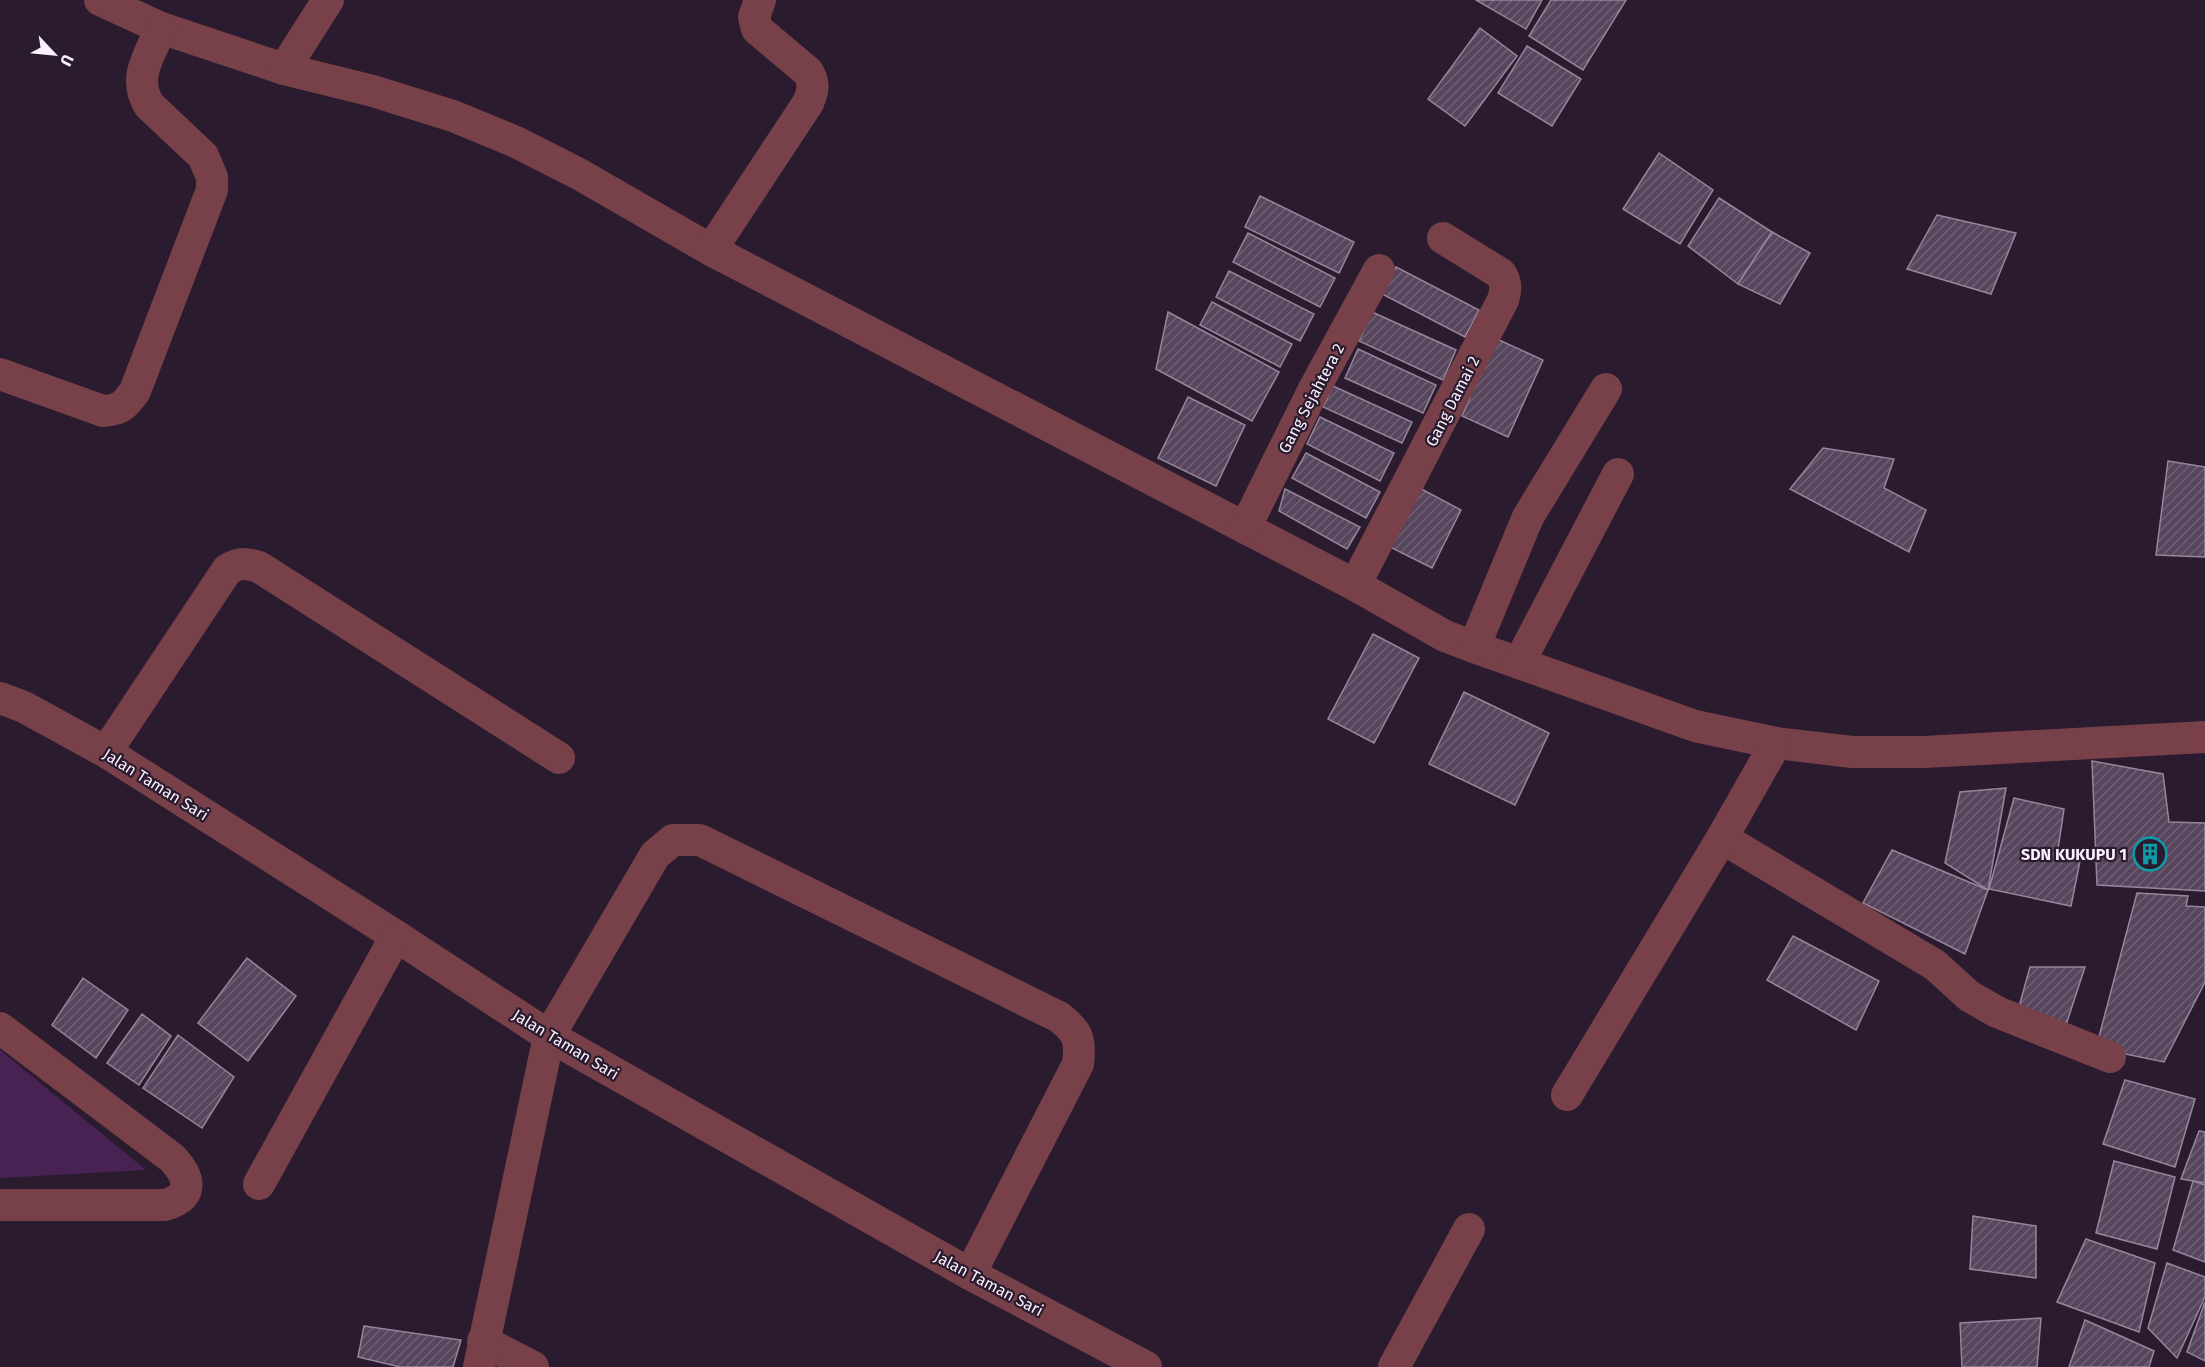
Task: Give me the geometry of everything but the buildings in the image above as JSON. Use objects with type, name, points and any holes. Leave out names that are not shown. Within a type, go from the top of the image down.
[{"type":"street","points":[[100,0],[162,28],[284,69],[442,113],[516,142],[579,174],[711,250],[1355,585],[1445,636],[1695,726],[1776,743],[1852,752],[1924,752],[2205,736]]},
{"type":"street","points":[[284,69],[328,0]]},
{"type":"street","points":[[711,250],[808,103],[812,92],[813,81],[808,72],[757,29],[754,17],[760,0]]},
{"type":"street","points":[[0,374],[103,411],[117,410],[127,403],[135,391],[212,190],[212,177],[203,156],[149,105],[143,95],[141,82],[143,69],[162,28]]},
{"type":"street","name":"Gang Damai 2","points":[[1355,585],[1427,450],[1506,290],[1501,274],[1443,238]]},
{"type":"street","name":"Gang Sejahtera 2","points":[[1245,528],[1312,391],[1379,270]]},
{"type":"street","points":[[1474,647],[1528,517],[1606,389]]},
{"type":"street","points":[[1519,663],[1618,474]]},
{"type":"street","points":[[106,752],[227,570],[237,564],[247,563],[259,567],[559,759]]},
{"type":"street","name":"Jalan Taman Sari","points":[[0,698],[24,707],[106,752],[549,1036],[970,1274],[1146,1367]]},
{"type":"street","points":[[1567,1095],[1722,838],[1776,743]]},
{"type":"street","points":[[1722,838],[1935,965],[1969,996],[1997,1012],[2110,1057]]},
{"type":"street","points":[[533,1367],[481,1354],[549,1036],[655,855],[673,840],[700,840],[1059,1017],[1074,1028],[1080,1046],[1078,1064],[970,1274]]},
{"type":"street","points":[[259,1184],[396,936]]},
{"type":"street","points":[[0,1028],[172,1158],[184,1170],[188,1180],[182,1197],[165,1205],[0,1205]]},
{"type":"street","points":[[1394,1367],[1469,1229]]},
{"type":"shaded area","points":[[0,1050],[146,1170],[0,1178]]},
{"type":"place","name":"SDN KUKUPU 1","points":[[2150,854]]}]
